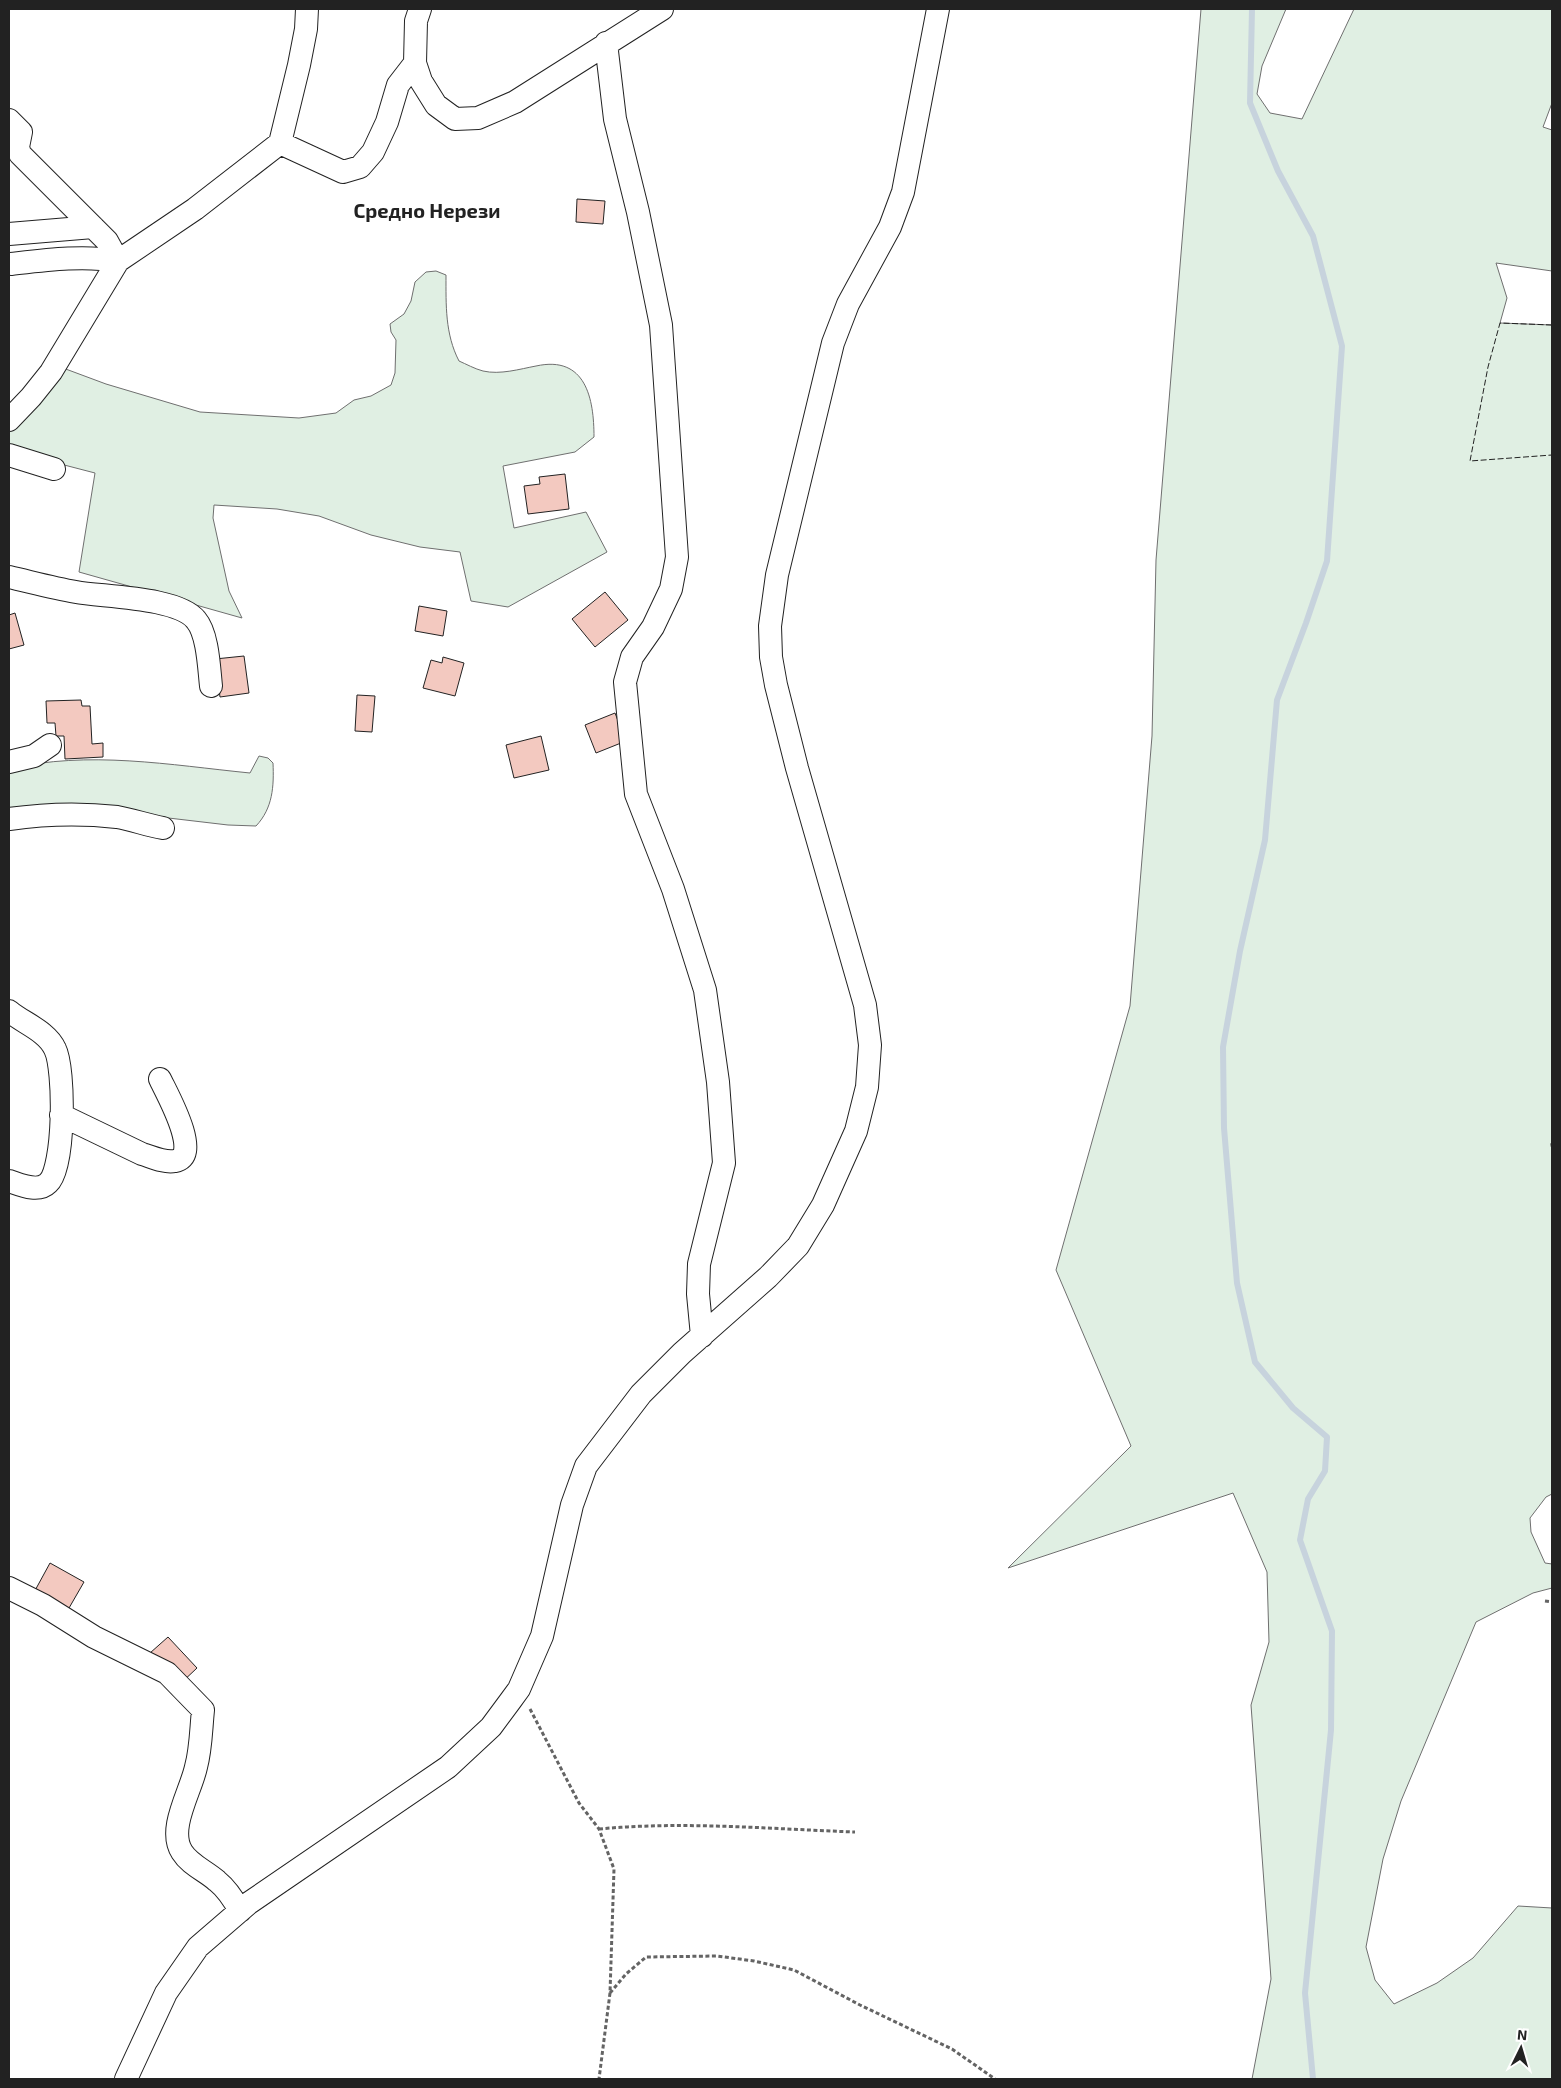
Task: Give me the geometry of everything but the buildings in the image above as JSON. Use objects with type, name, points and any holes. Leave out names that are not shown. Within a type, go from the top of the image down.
[{"type":"street","points":[[9,420],[32,397],[50,372],[118,261],[195,209],[280,143],[299,65],[306,29],[307,9]]},
{"type":"street","points":[[420,9],[416,21],[415,63],[421,81],[436,105],[455,119],[478,118],[515,102],[662,9]]},
{"type":"street","points":[[126,2079],[171,1986],[198,1947],[240,1911],[448,1767],[491,1728],[519,1689],[542,1636],[572,1505],[586,1466],[641,1394],[768,1277],[798,1246],[824,1205],[856,1131],[867,1086],[870,1045],[865,1005],[797,768],[776,685],[770,657],[770,626],[777,575],[833,343],[848,304],[890,226],[903,192],[938,9]]},
{"type":"street","points":[[606,44],[615,119],[640,220],[661,325],[677,557],[671,589],[653,626],[632,657],[625,682],[636,794],[673,889],[705,990],[718,1082],[724,1163],[699,1264],[698,1294],[702,1336]]},
{"type":"street","points":[[280,143],[343,172],[360,166],[373,152],[386,122],[398,85],[415,63]]},
{"type":"street","points":[[9,120],[21,132],[18,147],[20,154],[107,241],[118,261]]},
{"type":"street","points":[[9,234],[93,227]]},
{"type":"street","points":[[11,264],[79,258],[118,261]]},
{"type":"street","points":[[9,455],[54,470]]},
{"type":"street","points":[[9,577],[76,592],[130,597],[157,603],[190,614],[196,619],[202,631],[211,686]]},
{"type":"street","points":[[9,762],[34,756],[50,745]]},
{"type":"street","points":[[9,818],[104,816],[163,828]]},
{"type":"street","points":[[9,1011],[47,1037],[55,1048],[60,1070],[61,1115],[57,1167],[48,1183],[41,1187],[33,1188],[9,1181]]},
{"type":"street","points":[[61,1115],[142,1154],[175,1161],[182,1159],[185,1154],[185,1136],[160,1079]]},
{"type":"street","points":[[9,1588],[43,1605],[94,1637],[167,1674],[203,1710],[197,1767],[177,1825],[177,1839],[181,1851],[189,1861],[219,1882],[231,1895],[240,1911]]},
{"type":"path","points":[[1545,1601],[1552,1602]]},
{"type":"path","points":[[519,1689],[579,1804],[599,1829],[614,1869],[610,1993],[599,2079]]},
{"type":"path","points":[[599,1829],[629,1826],[678,1826],[855,1832]]},
{"type":"path","points":[[610,1993],[626,1974],[646,1957],[699,1956],[754,1961],[794,1970],[860,2005],[952,2049],[995,2079]]},
{"type":"green space","points":[[1201,9],[1286,9],[1262,66],[1257,94],[1270,113],[1302,119],[1354,9],[1552,9],[1552,103],[1543,127],[1552,130],[1552,271],[1496,263],[1507,298],[1500,323],[1552,325],[1552,1494],[1546,1497],[1530,1518],[1531,1532],[1545,1563],[1552,1564],[1552,1588],[1533,1593],[1476,1622],[1401,1801],[1383,1859],[1366,1947],[1375,1980],[1394,2004],[1437,1983],[1473,1958],[1518,1906],[1552,1908],[1552,2079],[1252,2079],[1271,1979],[1251,1705],[1269,1642],[1267,1572],[1233,1493],[1008,1568],[1131,1446],[1056,1270],[1130,1006],[1152,736],[1156,560]]},
{"type":"green space","points":[[436,271],[446,275],[446,308],[449,330],[454,351],[459,361],[490,372],[510,371],[553,364],[566,367],[584,383],[592,408],[594,437],[575,452],[503,466],[514,528],[586,512],[607,552],[508,607],[471,601],[460,552],[420,547],[371,535],[319,516],[277,509],[214,505],[213,518],[229,591],[242,618],[79,572],[95,473],[45,460],[9,447],[9,429],[63,368],[106,384],[200,412],[299,418],[336,413],[354,400],[371,396],[391,385],[395,373],[396,340],[391,332],[390,324],[404,314],[411,301],[415,282],[426,272]]},
{"type":"green space","points":[[259,756],[268,758],[273,763],[273,780],[269,804],[262,819],[256,826],[228,825],[160,817],[9,813],[9,769],[69,760],[99,760],[159,763],[250,773]]},
{"type":"waterway","points":[[1252,9],[1250,103],[1278,171],[1313,236],[1342,346],[1327,561],[1277,700],[1265,840],[1240,951],[1223,1047],[1224,1128],[1237,1283],[1255,1362],[1293,1408],[1327,1437],[1325,1471],[1308,1499],[1300,1540],[1332,1631],[1331,1730],[1305,1993],[1313,2079]]},
{"type":"fence","points":[[1552,325],[1500,323],[1488,367],[1470,461],[1552,455]]},
{"type":"fence","points":[[1552,1141],[1552,1154]]},
{"type":"district","name":"Средно Нерези","points":[[427,210]]}]
